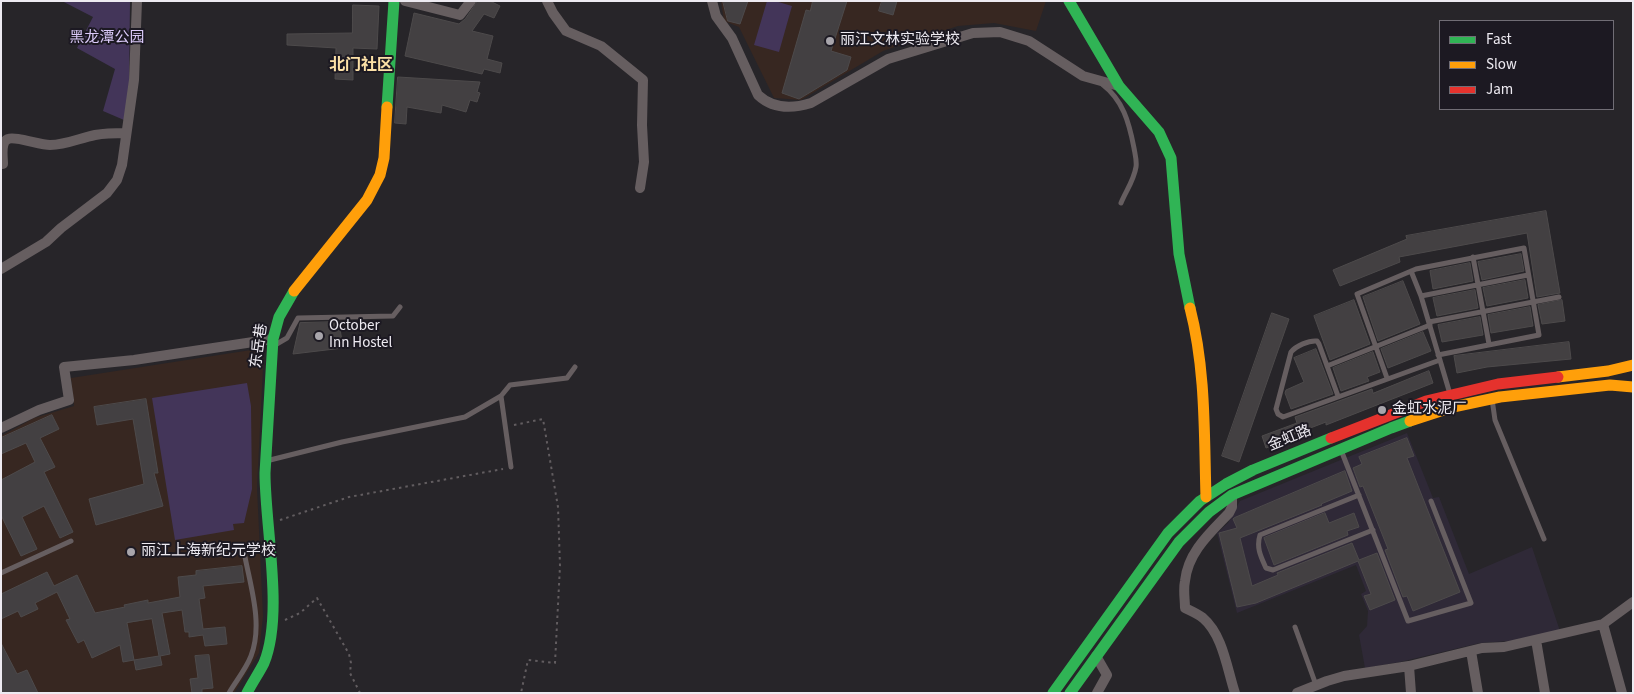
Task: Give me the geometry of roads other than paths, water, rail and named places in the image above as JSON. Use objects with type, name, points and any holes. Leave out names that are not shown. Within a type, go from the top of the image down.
[{"type":"main road","name":"东岳巷","points":[[247,693],[264,662],[272,628],[272,580],[265,494],[272,343],[279,316],[290,295],[367,200],[380,175],[384,158],[394,1]]},
{"type":"main road","points":[[1069,1],[1119,86],[1159,132],[1171,158],[1179,254],[1200,358],[1206,496]]},
{"type":"main road","name":"金虹路","points":[[1053,693],[1168,533],[1188,511],[1206,496],[1226,484],[1253,470],[1386,416],[1450,394],[1498,384],[1608,371],[1633,365]]},
{"type":"main road","name":"金虹路","points":[[1070,693],[1178,542],[1208,512],[1232,495],[1341,449],[1431,414],[1492,399],[1610,385],[1633,387]]},
{"type":"street","points":[[1,269],[46,242],[61,228],[107,193],[117,180],[120,173],[134,80],[137,1]]},
{"type":"street","points":[[411,2],[460,15],[471,1]]},
{"type":"street","points":[[547,1],[566,31],[601,46],[643,80],[642,125],[644,162],[640,188]]},
{"type":"street","points":[[712,1],[716,16],[732,38],[758,95],[763,100],[778,106],[801,106],[811,103],[888,59],[973,33],[986,32],[1000,32],[1029,40],[1083,76],[1119,86]]},
{"type":"street","points":[[1,164],[3,164],[2,145],[10,138],[36,144],[56,145],[101,134],[126,133]]},
{"type":"street","points":[[1,428],[39,410],[69,400],[64,367],[272,343]]},
{"type":"street","points":[[1232,495],[1232,507],[1229,513],[1196,549],[1184,583],[1186,608],[1202,617],[1218,639],[1235,693]]},
{"type":"street","points":[[1297,693],[1344,676],[1409,666],[1603,624],[1633,602]]},
{"type":"street","points":[[1603,624],[1622,693]]},
{"type":"street","points":[[1536,640],[1545,693]]},
{"type":"street","points":[[1472,651],[1478,693]]},
{"type":"street","points":[[1096,656],[1107,675],[1097,693]]},
{"type":"street","points":[[1409,666],[1411,693]]},
{"type":"lane","points":[[1098,80],[1120,103],[1130,125],[1136,164],[1134,177],[1121,202]]},
{"type":"lane","points":[[1338,396],[1317,341],[1294,349],[1291,352],[1276,409],[1278,414],[1283,416],[1388,378],[1439,357],[1488,344],[1539,335],[1524,248],[1416,269],[1358,294],[1388,378]]},
{"type":"lane","points":[[1473,258],[1488,344]]},
{"type":"lane","points":[[1411,271],[1421,296],[1450,394]]},
{"type":"lane","points":[[1421,296],[1528,275]]},
{"type":"lane","points":[[1327,366],[1429,323],[1559,297]]},
{"type":"lane","points":[[272,343],[287,338],[298,318],[393,316],[400,307]]},
{"type":"lane","points":[[266,461],[342,442],[465,416],[501,396],[510,385],[567,378],[575,367]]},
{"type":"lane","points":[[501,396],[511,467]]},
{"type":"lane","points":[[1492,399],[1496,420],[1544,539]]},
{"type":"lane","points":[[1341,449],[1408,621],[1471,603],[1431,501]]},
{"type":"lane","points":[[1359,495],[1260,535],[1258,549],[1266,568],[1273,570],[1373,530]]},
{"type":"lane","points":[[1,573],[72,540]]},
{"type":"lane","points":[[229,693],[252,655],[254,642],[255,607],[245,557]]},
{"type":"lane","points":[[1295,627],[1316,685]]},
{"type":"place","name":"丽江文林实验学校","points":[[830,41]]},
{"type":"place","name":"October Inn Hostel","points":[[319,336]]},
{"type":"place","name":"金虹水泥厂","points":[[1382,410]]},
{"type":"place","name":"丽江上海新纪元学校","points":[[131,552]]},
{"type":"district","name":"北门社区","points":[[361,66]]},
{"type":"park label","name":"黑龙潭公园","points":[[107,39]]}]
